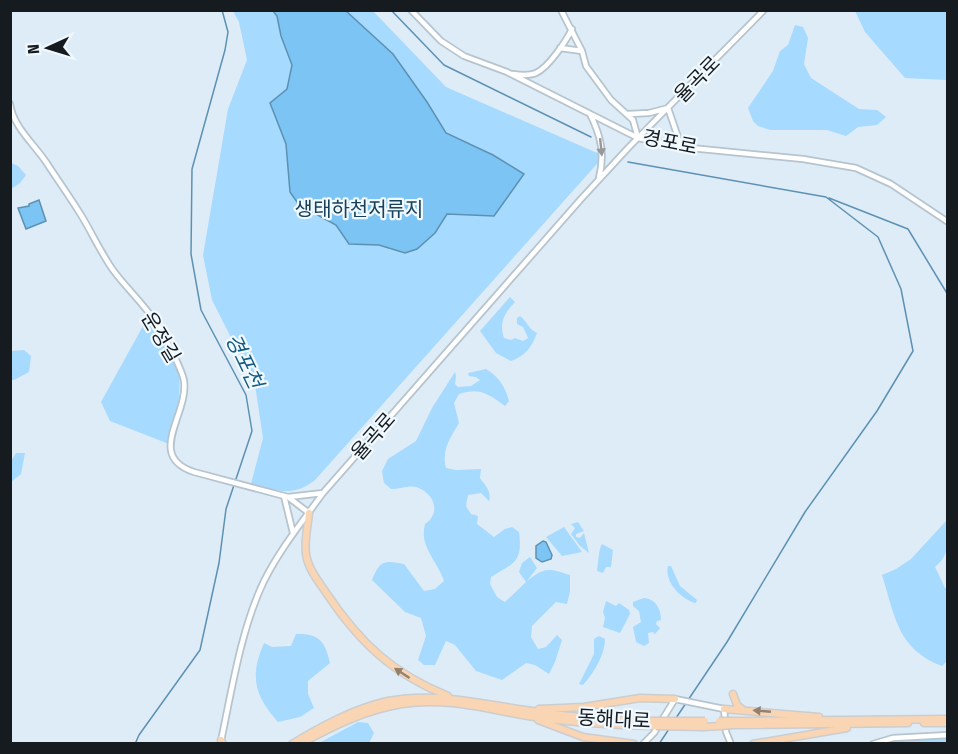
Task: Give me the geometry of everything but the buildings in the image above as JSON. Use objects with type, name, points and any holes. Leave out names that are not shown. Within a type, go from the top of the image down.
[{"type":"main road","points":[[309,513],[305,542],[311,570],[347,624],[379,656],[400,672],[423,686],[454,698]]},
{"type":"main road","points":[[733,694],[737,705],[742,709]]},
{"type":"main road","name":"동해대로","points":[[292,744],[324,725],[373,705],[415,698],[454,698],[580,718],[657,723]]},
{"type":"main road","points":[[518,709],[571,708],[640,698],[675,699]]},
{"type":"main road","name":"동해대로","points":[[300,744],[349,718],[402,704],[446,702],[526,716],[589,723],[864,725],[948,721]]},
{"type":"main road","points":[[724,709],[841,720]]},
{"type":"main road","points":[[526,716],[583,736],[634,744]]},
{"type":"main road","name":"동해대로","points":[[731,723],[841,720],[948,721]]},
{"type":"main road","points":[[753,744],[864,725]]},
{"type":"street","name":"경포로","points":[[411,10],[431,32],[464,56],[507,72],[638,138],[681,147],[803,159],[856,168],[891,184],[948,222]]},
{"type":"street","points":[[561,10],[582,51],[586,66],[611,100],[633,120],[638,138]]},
{"type":"street","name":"율곡로","points":[[221,742],[238,662],[252,612],[264,582],[293,533],[323,493],[598,181],[764,10]]},
{"type":"street","points":[[507,72],[527,75],[539,72],[560,48],[572,29]]},
{"type":"street","points":[[560,48],[582,51]]},
{"type":"street","name":"운정길","points":[[10,104],[12,116],[44,159],[114,272],[157,324],[181,371],[185,392],[171,442],[175,462],[187,470],[286,496],[309,513]]},
{"type":"street","points":[[628,114],[649,113],[668,108],[681,147]]},
{"type":"street","points":[[590,114],[599,132],[602,145],[602,166],[598,181]]},
{"type":"street","points":[[293,533],[286,496],[323,493]]},
{"type":"street","points":[[643,744],[654,733],[675,699],[724,709],[726,732],[731,744]]},
{"type":"street","points":[[873,744],[892,738],[948,735]]},
{"type":"green space","name":"생태하천저류지","points":[[233,11],[373,11],[446,87],[604,156],[315,480],[307,486],[291,491],[251,484],[263,438],[255,385],[212,300],[203,255],[228,109],[247,60],[239,22]]},
{"type":"green space","points":[[855,11],[947,11],[947,80],[905,78],[865,32]]},
{"type":"green space","points":[[795,25],[803,27],[808,38],[804,64],[811,78],[859,109],[877,110],[886,117],[877,125],[858,127],[846,136],[827,130],[770,130],[758,126],[753,121],[748,108],[773,71],[780,51],[788,45]]},
{"type":"green space","points":[[11,163],[18,166],[26,175],[11,189]]},
{"type":"green space","points":[[510,297],[515,302],[503,318],[504,338],[523,341],[528,338],[523,327],[517,324],[517,318],[520,316],[537,333],[527,350],[511,361],[496,353],[480,331]]},
{"type":"green space","points":[[154,325],[180,369],[179,399],[169,444],[110,421],[101,402],[143,326]]},
{"type":"green space","points":[[24,350],[31,356],[29,372],[11,380],[11,351]]},
{"type":"green space","points":[[486,369],[501,382],[509,401],[505,406],[484,393],[472,391],[459,394],[454,403],[459,423],[446,450],[446,468],[481,469],[480,478],[489,492],[489,501],[481,493],[468,495],[466,506],[471,514],[478,516],[477,524],[494,537],[512,527],[519,532],[518,556],[511,565],[491,577],[490,584],[497,597],[505,602],[526,582],[519,572],[522,563],[530,557],[537,568],[527,581],[547,570],[570,575],[567,604],[556,602],[532,626],[531,637],[538,649],[546,647],[557,635],[562,640],[549,674],[535,665],[526,663],[502,680],[476,671],[455,645],[446,641],[435,665],[424,665],[418,660],[426,636],[421,618],[405,612],[372,580],[380,565],[392,562],[404,564],[424,591],[435,589],[444,581],[424,540],[425,524],[433,514],[434,503],[427,494],[416,487],[391,489],[384,483],[382,471],[388,459],[416,441],[432,408],[455,372],[455,384],[458,387],[471,386],[480,380],[469,376],[468,373]]},
{"type":"green space","points":[[16,453],[25,453],[21,474],[11,482],[11,461]]},
{"type":"green space","points":[[947,520],[946,552],[935,567],[947,588],[947,661],[942,666],[927,659],[907,641],[895,617],[882,575],[911,559]]},
{"type":"green space","points":[[578,522],[584,531],[576,534],[576,537],[580,538],[584,533],[589,553],[571,534],[575,528],[571,524]]},
{"type":"green space","points":[[564,527],[582,552],[562,556],[546,537]]},
{"type":"green space","points":[[602,544],[613,550],[611,567],[606,567],[603,573],[597,571]]},
{"type":"green space","points":[[668,566],[671,566],[680,586],[697,600],[696,603],[685,598],[671,584],[667,572]]},
{"type":"green space","points":[[644,598],[652,600],[657,605],[661,620],[657,621],[656,624],[660,628],[655,634],[648,633],[649,643],[644,646],[636,642],[633,627],[641,622],[639,611],[633,606],[633,602]]},
{"type":"green space","points":[[606,601],[616,606],[619,603],[629,610],[630,614],[620,633],[603,627]]},
{"type":"green space","points":[[296,634],[311,635],[320,640],[326,649],[330,663],[308,681],[308,694],[314,708],[300,717],[278,722],[264,703],[257,685],[259,655],[264,643],[272,647],[291,646]]},
{"type":"green space","points":[[599,636],[605,639],[601,658],[587,681],[583,685],[579,684],[594,654],[594,639]]},
{"type":"green space","points":[[358,722],[368,723],[374,733],[369,743],[319,743]]},
{"type":"green space","points":[[947,738],[947,743],[895,744],[903,739]]},
{"type":"shaded area","name":"생태하천저류지","points":[[273,11],[346,11],[393,54],[446,133],[493,155],[524,174],[494,216],[447,214],[435,233],[417,249],[405,253],[379,245],[349,244],[336,225],[299,205],[290,192],[286,144],[270,103],[287,89],[292,65],[281,36],[277,16]]},
{"type":"shaded area","points":[[39,200],[46,221],[26,229],[18,208],[29,206]]},
{"type":"shaded area","points":[[543,541],[546,542],[552,555],[551,559],[542,562],[536,558],[536,546]]},
{"type":"waterway","name":"경포천","points":[[135,744],[139,735],[200,650],[219,563],[226,509],[252,431],[246,395],[201,310],[191,254],[192,169],[225,50],[228,32],[222,10]]},
{"type":"waterway","points":[[391,10],[444,65],[591,137]]},
{"type":"waterway","points":[[628,162],[826,197],[878,237],[901,289],[913,351],[877,411],[805,512],[727,642],[676,718]]},
{"type":"waterway","points":[[829,198],[908,229],[948,295]]},
{"type":"waterway","points":[[659,744],[669,729]]}]
